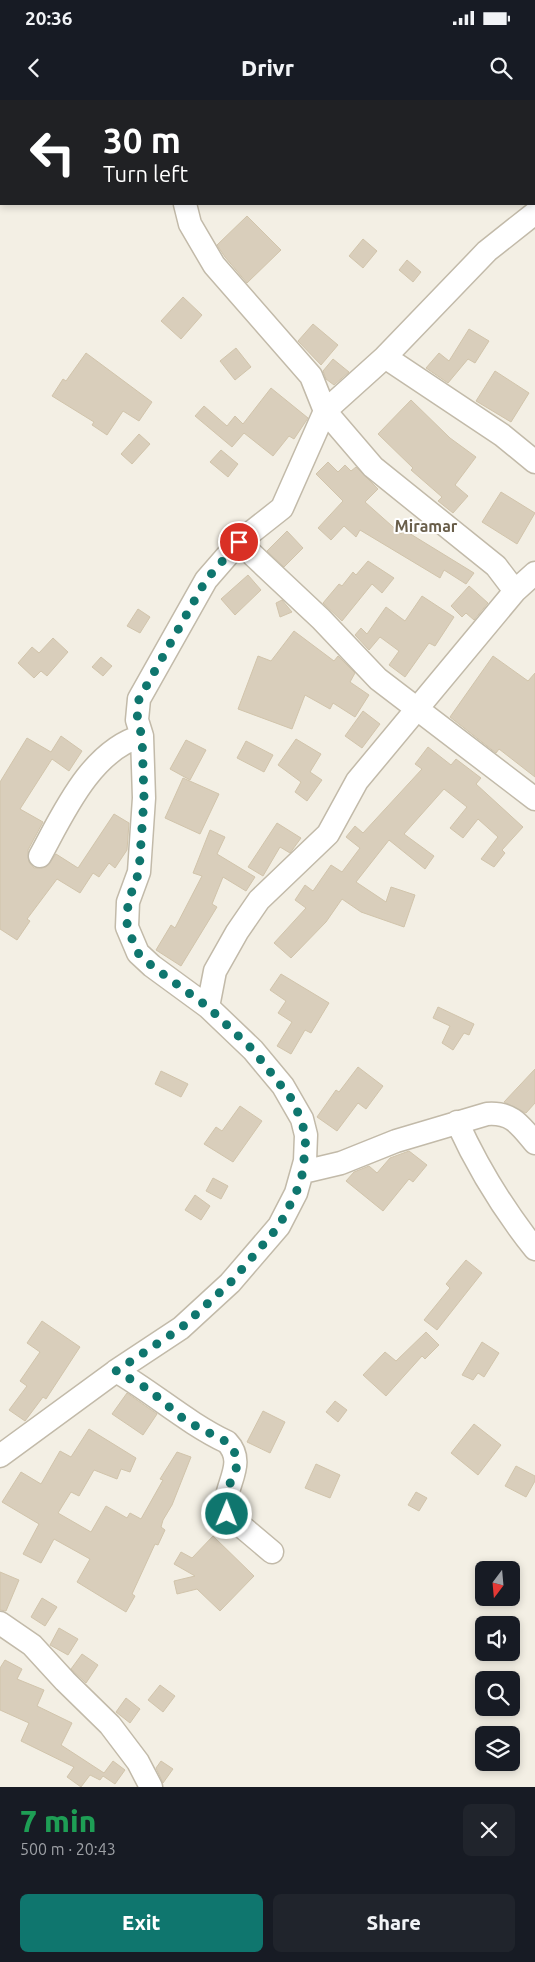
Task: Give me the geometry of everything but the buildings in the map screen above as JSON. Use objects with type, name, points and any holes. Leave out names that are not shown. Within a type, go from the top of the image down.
[{"type":"street","points":[[185,205],[190,224],[214,265],[311,376],[325,410],[373,467],[496,566],[515,591]]},
{"type":"street","points":[[0,1456],[116,1371],[181,1328],[230,1283],[279,1226],[296,1193],[303,1172],[306,1135],[294,1102],[253,1050],[208,1007],[152,966],[138,953],[127,927],[128,902],[139,872],[144,798],[142,736],[137,720],[139,699],[206,580],[239,542],[282,508],[325,410],[385,357],[487,251],[535,214]]},
{"type":"street","points":[[385,357],[502,436],[535,462]]},
{"type":"street","points":[[239,542],[321,619],[378,679],[408,704],[418,709],[535,799]]},
{"type":"street","points":[[208,1007],[215,971],[259,900],[328,834],[357,782],[515,591],[535,573]]},
{"type":"street","points":[[40,856],[75,792],[94,766],[127,742],[142,736]]},
{"type":"street","points":[[303,1172],[341,1163],[396,1141],[487,1114],[504,1114],[521,1126],[535,1143]]},
{"type":"street","points":[[457,1122],[475,1162],[497,1198],[535,1248]]},
{"type":"street","points":[[116,1371],[148,1389],[186,1421],[227,1442],[237,1457],[237,1466],[227,1491],[224,1505],[227,1514],[272,1552]]},
{"type":"street","points":[[0,1623],[32,1645],[65,1682],[110,1725],[138,1762],[151,1787]]},
{"type":"district","name":"Miramar","points":[[426,526]]},
{"type":"route","points":[[227,1514],[224,1505],[227,1491],[237,1466],[237,1457],[232,1448],[227,1442],[186,1421],[148,1389],[116,1371],[181,1328],[230,1283],[279,1226],[296,1193],[305,1161],[306,1135],[302,1119],[294,1102],[282,1086],[253,1050],[208,1007],[152,966],[138,953],[127,927],[128,902],[139,872],[144,798],[142,736],[137,720],[139,699],[206,580],[239,542]]}]
